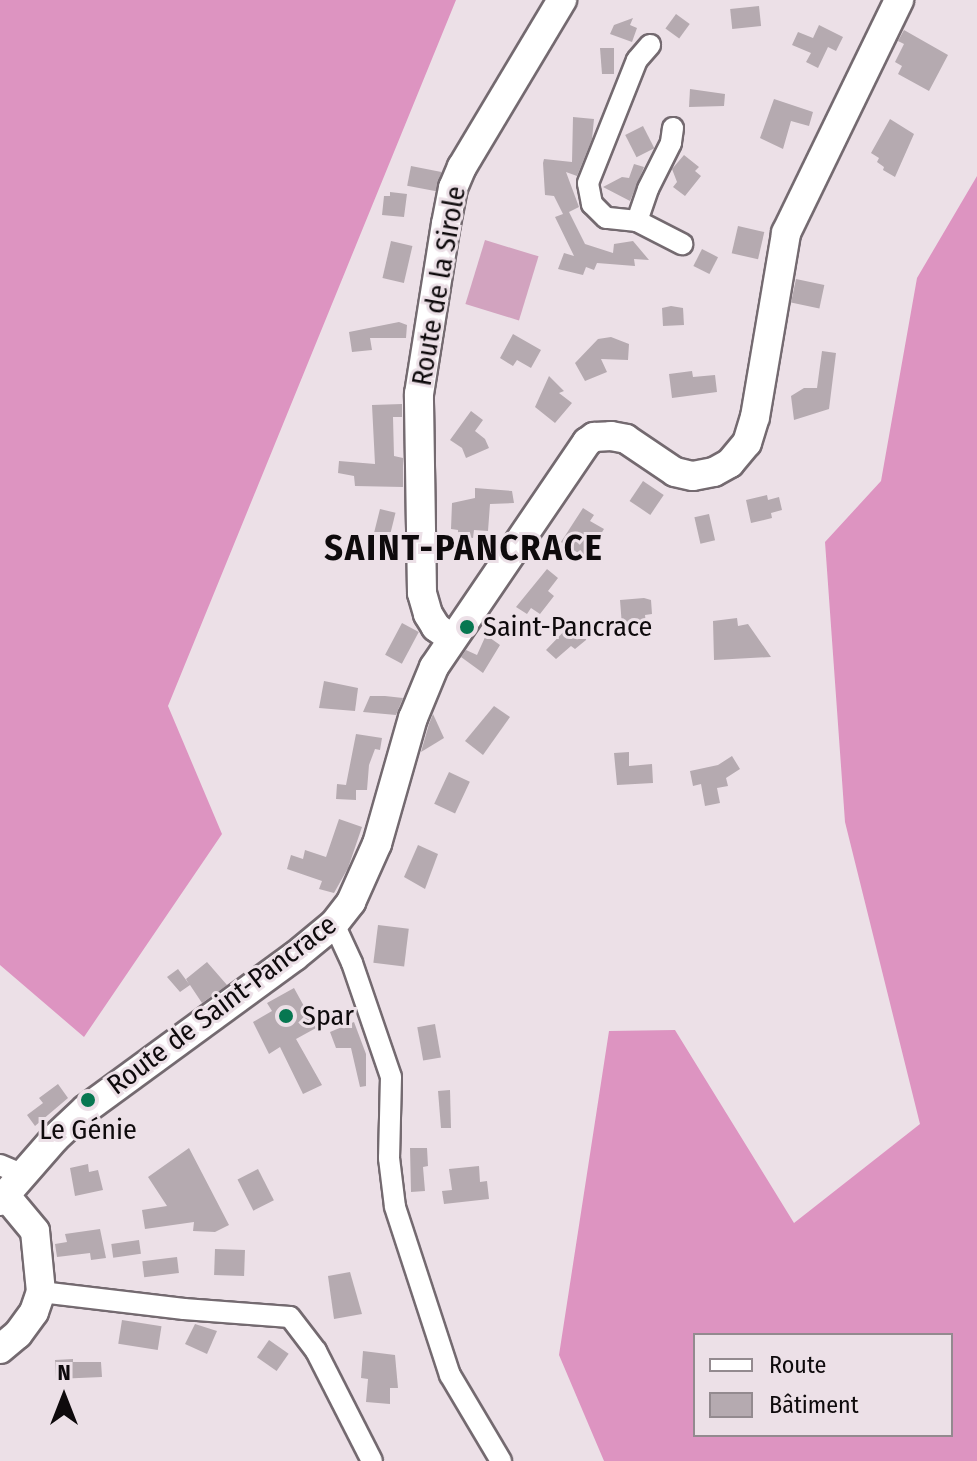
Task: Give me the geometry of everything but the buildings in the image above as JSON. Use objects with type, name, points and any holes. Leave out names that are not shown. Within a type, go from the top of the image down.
[{"type":"street","name":"Route de la Sirole","points":[[451,638],[436,627],[428,614],[422,593],[419,394],[446,224],[453,188],[462,167],[562,0]]},
{"type":"street","name":"Route de Saint-Pancrace","points":[[7,1184],[99,1098],[294,957],[334,924],[351,902],[365,874],[418,703],[451,638],[577,453],[594,437],[626,439],[675,472],[693,476],[714,472],[730,463],[747,443],[755,417],[786,233],[899,0]]},
{"type":"street","points":[[650,45],[637,60],[588,183],[592,204],[606,218],[637,221],[682,244]]},
{"type":"street","points":[[637,221],[648,189],[671,143],[673,128]]},
{"type":"street","points":[[334,924],[352,963],[391,1077],[389,1158],[395,1207],[450,1375],[501,1461]]},
{"type":"street","points":[[0,1349],[18,1334],[34,1312],[41,1292],[35,1231],[7,1184]]},
{"type":"street","points":[[41,1292],[184,1309],[290,1317],[316,1351],[372,1461]]},
{"type":"shaded area","points":[[0,0],[456,0],[168,706],[222,834],[84,1037],[0,965]]},
{"type":"shaded area","points":[[977,176],[977,1461],[604,1461],[559,1355],[609,1031],[675,1030],[794,1223],[920,1124],[845,822],[825,542],[881,481],[917,278]]},
{"type":"shaded area","points":[[485,240],[539,256],[519,320],[465,304]]},
{"type":"place","name":"Saint-Pancrace","points":[[467,627]]},
{"type":"place","name":"Spar","points":[[286,1016]]},
{"type":"place","name":"Le Génie","points":[[88,1100]]},
{"type":"district","name":"SAINT-PANCRACE","points":[[464,549]]}]
